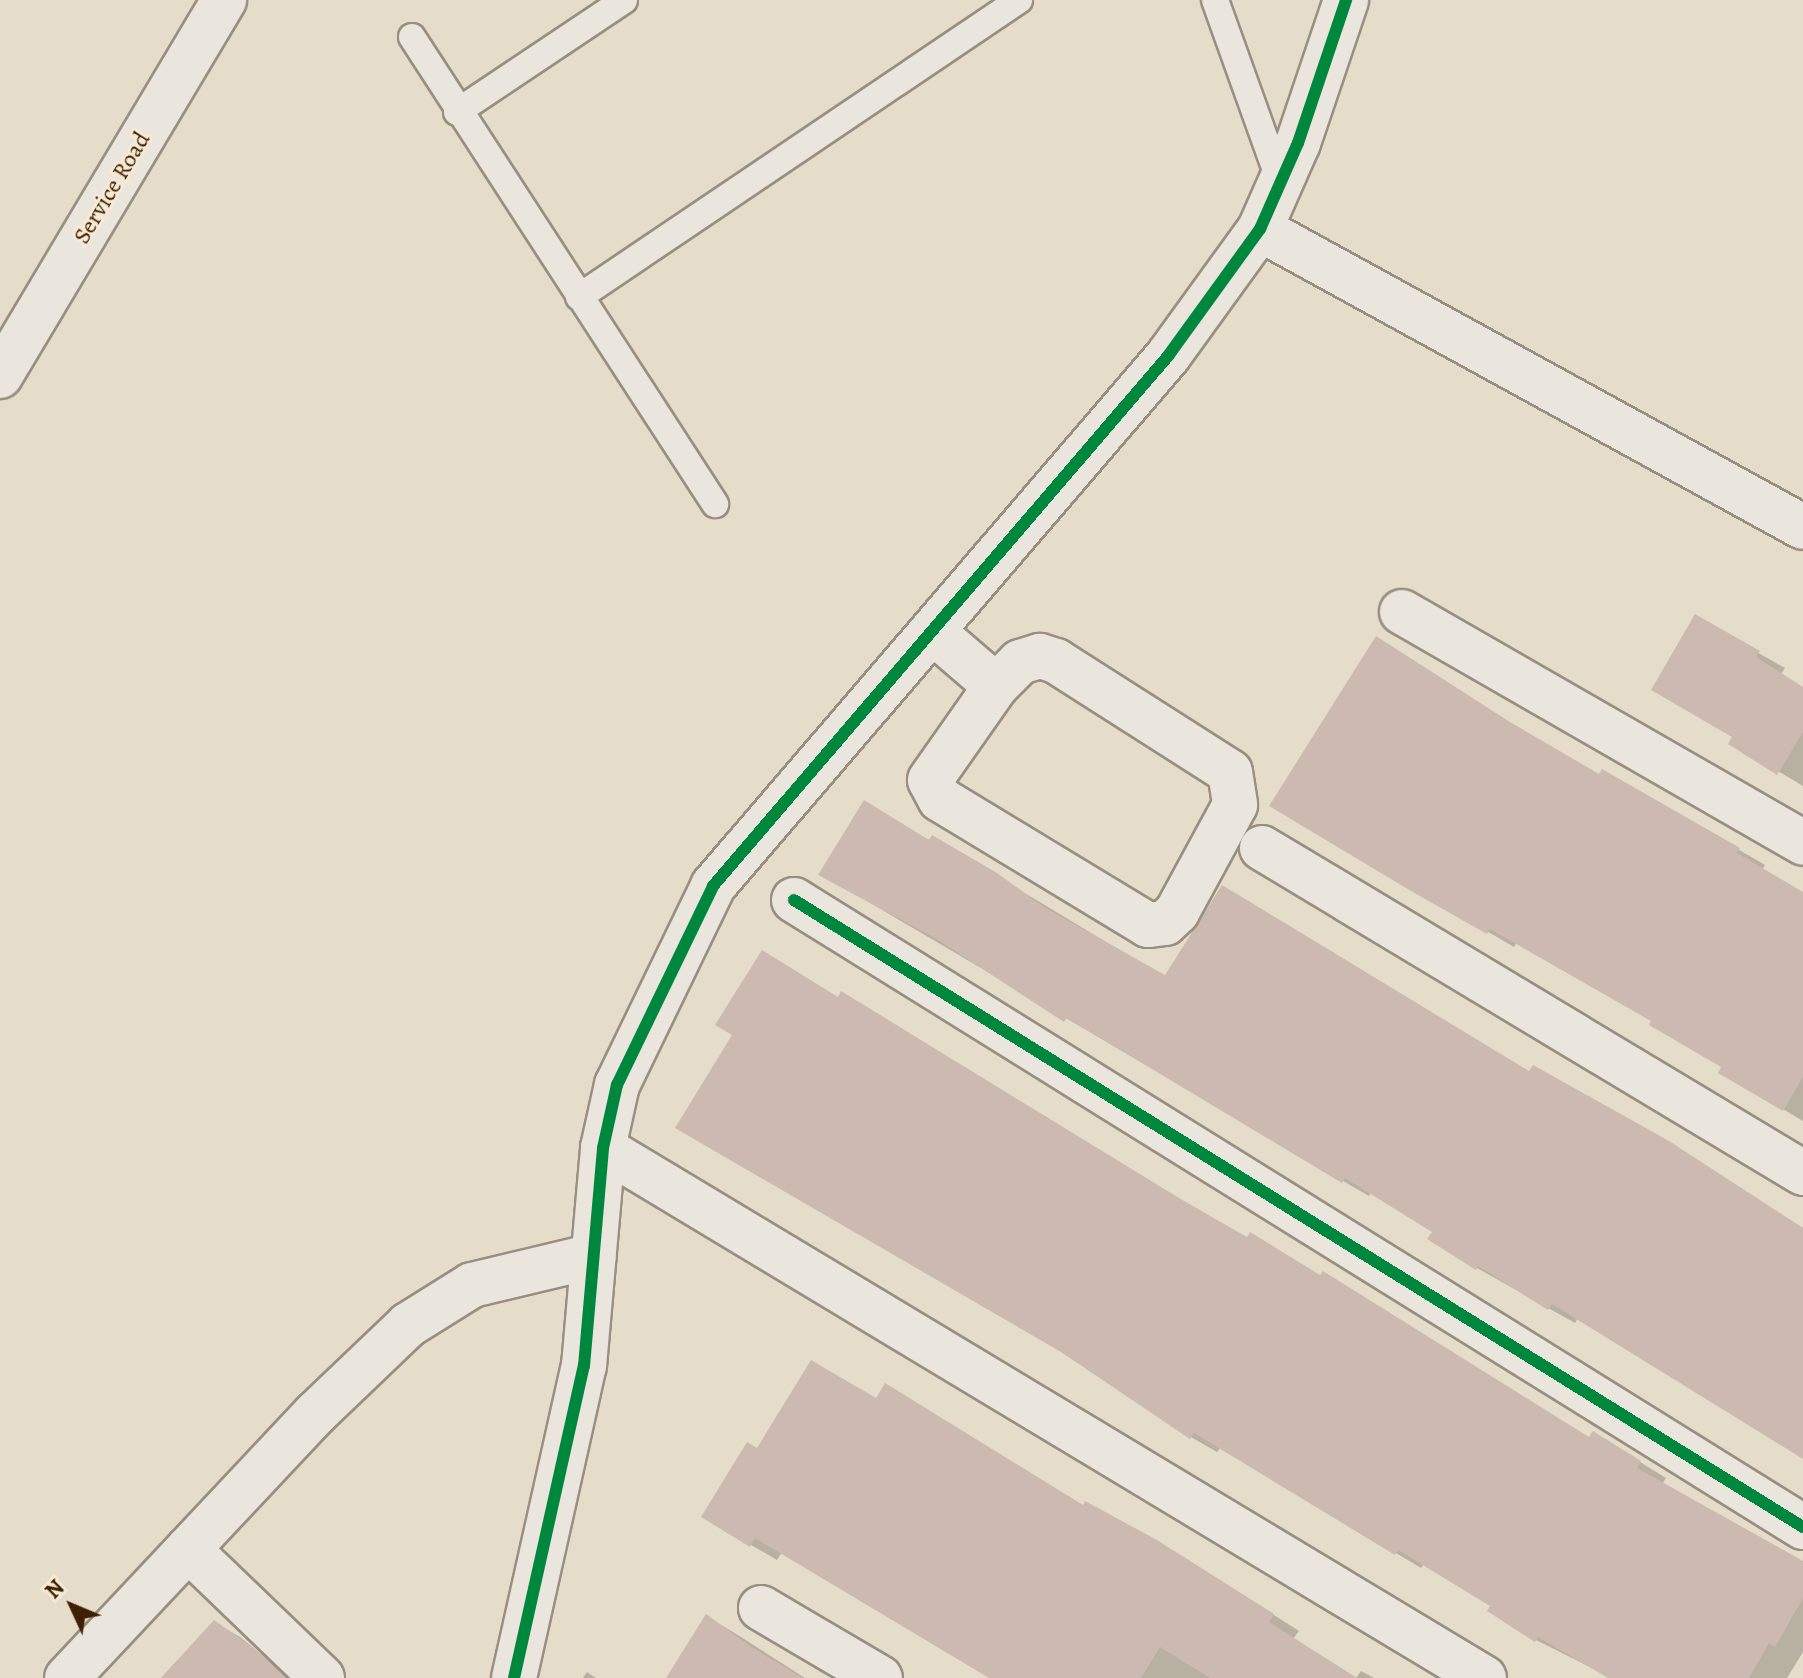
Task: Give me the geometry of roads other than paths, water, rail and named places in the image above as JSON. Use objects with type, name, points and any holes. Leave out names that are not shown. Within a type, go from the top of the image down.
[{"type":"street","name":"Service Road","points":[[0,376],[224,0]]},
{"type":"street","points":[[514,1678],[584,1366],[603,1148],[617,1085],[713,886],[1168,356],[1260,229],[1346,0]]},
{"type":"street","points":[[1260,229],[1803,527]]},
{"type":"street","points":[[1402,612],[1803,843]]},
{"type":"street","points":[[932,631],[996,686]]},
{"type":"street","points":[[1040,656],[1056,661],[1230,772],[1235,805],[1177,912],[1165,923],[1148,925],[940,799],[930,780],[996,686],[1020,662],[1040,656]]},
{"type":"street","points":[[1262,848],[1803,1173]]},
{"type":"street","points":[[794,900],[1803,1527]]},
{"type":"street","points":[[603,1148],[1484,1678]]},
{"type":"street","points":[[67,1678],[315,1414],[408,1325],[472,1285],[594,1256]]},
{"type":"street","points":[[188,1549],[322,1678]]},
{"type":"street","points":[[761,1608],[880,1678]]},
{"type":"lane","points":[[457,112],[624,0]]},
{"type":"lane","points":[[579,297],[1019,0]]},
{"type":"lane","points":[[1215,0],[1280,182]]},
{"type":"lane","points":[[412,37],[457,112],[715,504]]}]
